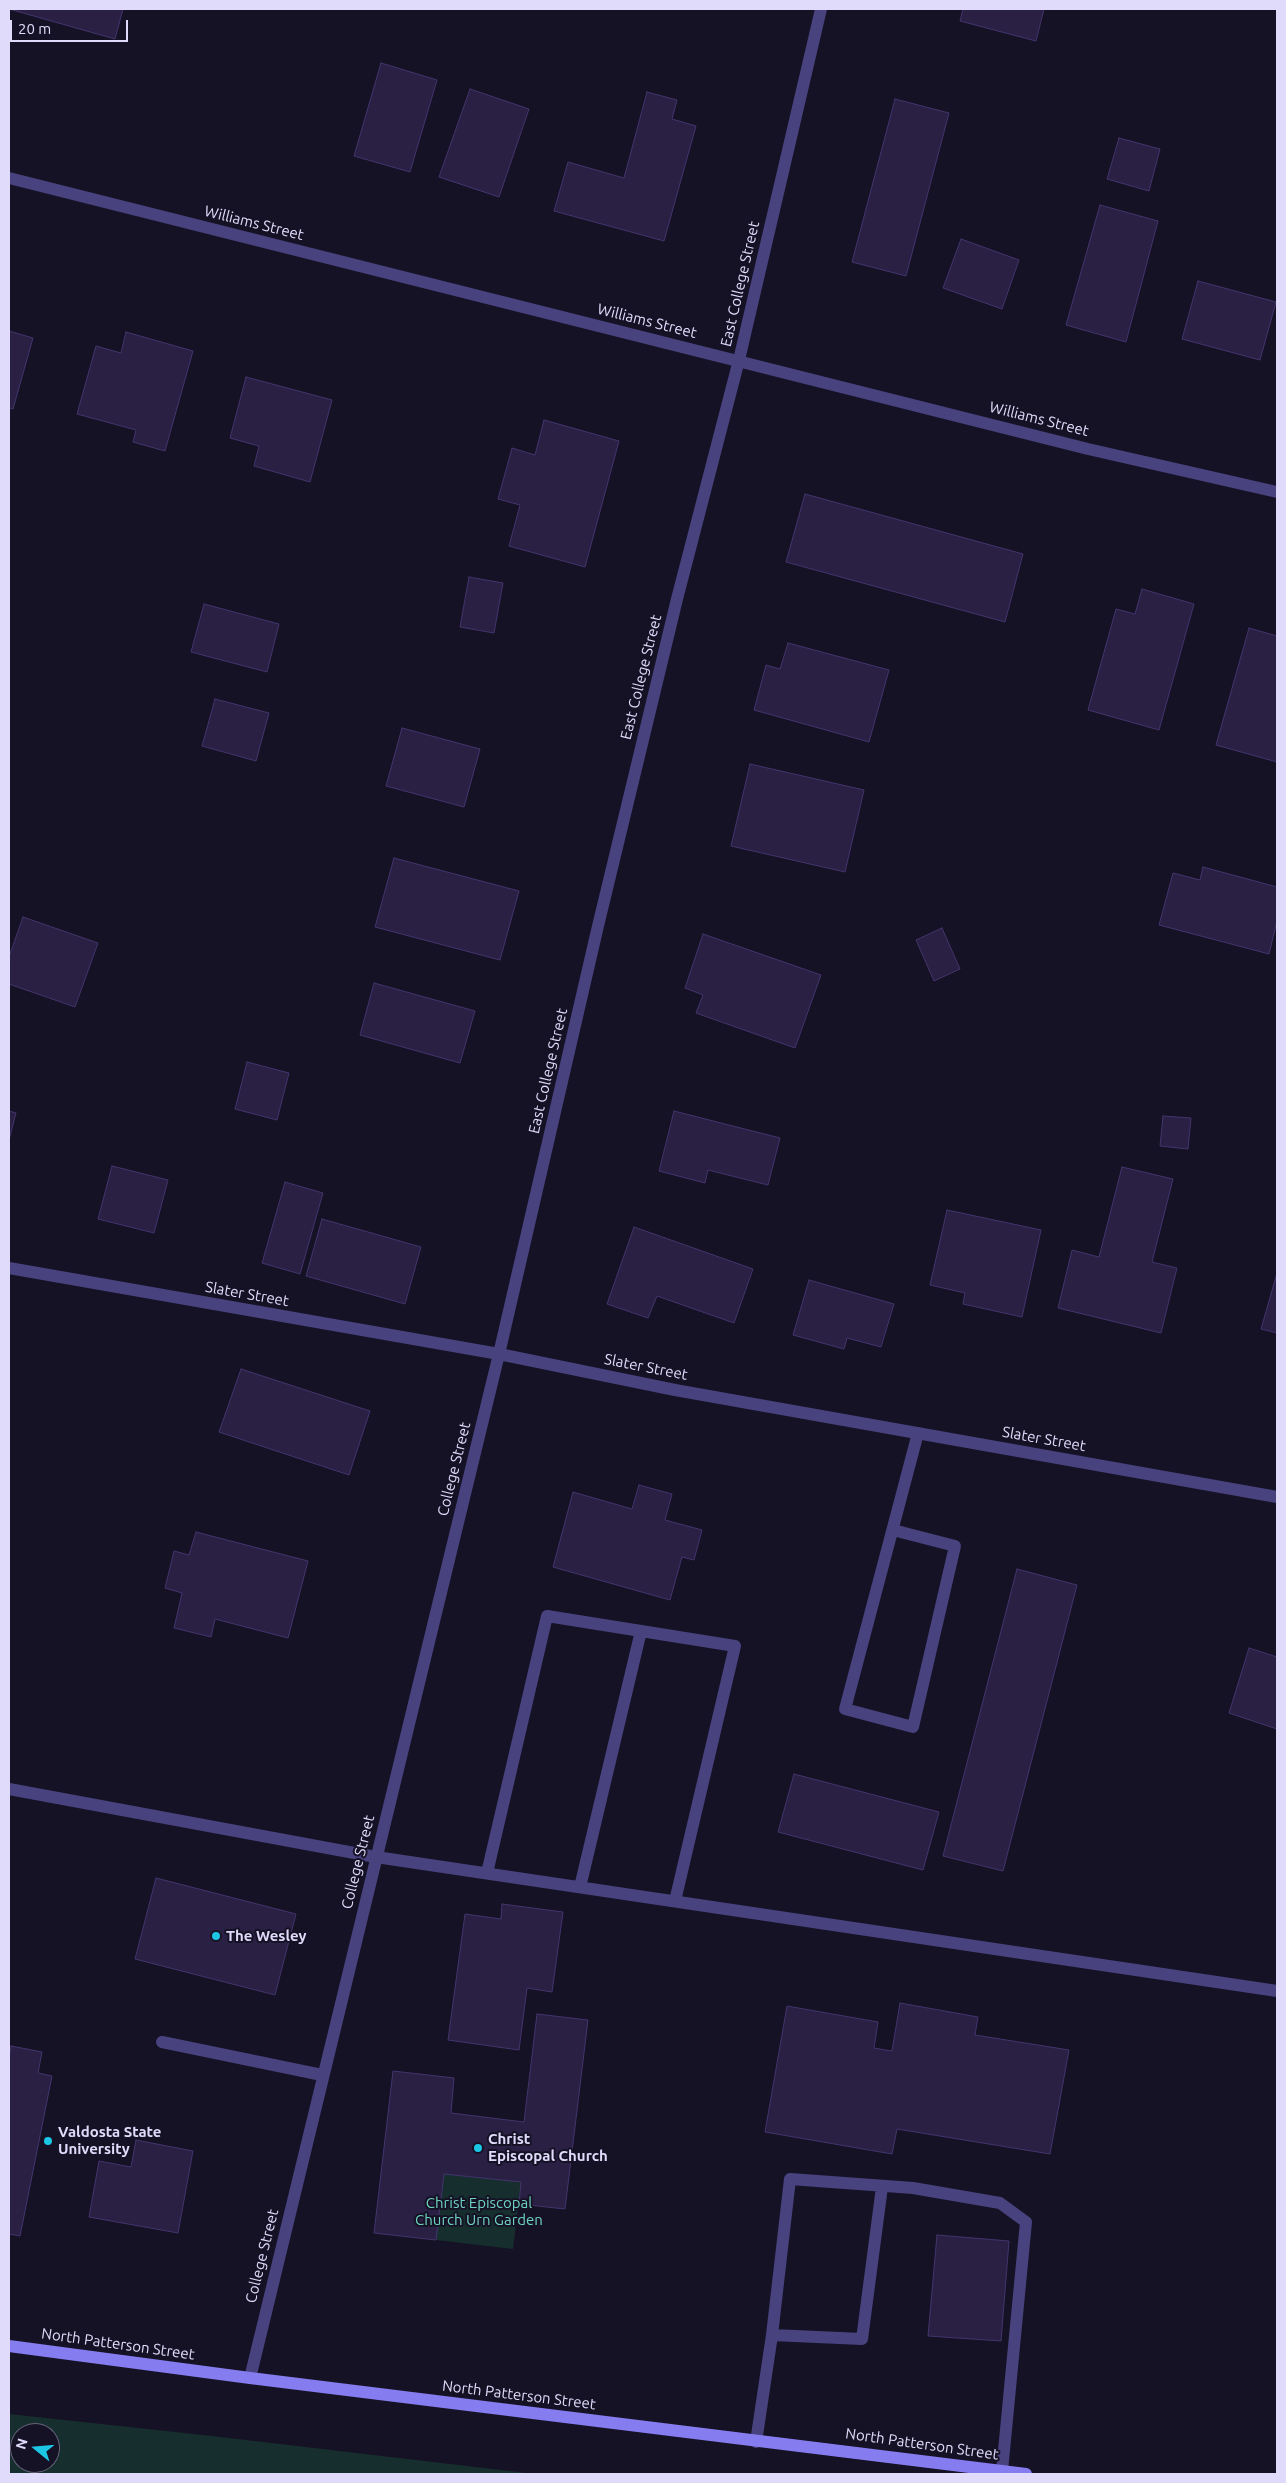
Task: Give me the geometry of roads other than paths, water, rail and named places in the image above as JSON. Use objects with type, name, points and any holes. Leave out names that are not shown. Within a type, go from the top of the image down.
[{"type":"main road","name":"North Patterson Street","points":[[9,2346],[756,2442],[832,2449],[1026,2474]]},
{"type":"street","name":"East College Street","points":[[499,1354],[602,907],[679,589],[739,360],[820,9]]},
{"type":"street","name":"Williams Street","points":[[9,178],[1088,448],[1277,492]]},
{"type":"street","name":"Slater Street","points":[[9,1268],[499,1354],[675,1390],[1277,1497]]},
{"type":"street","name":"College Street","points":[[250,2378],[322,2075],[499,1354]]},
{"type":"street","points":[[893,1530],[955,1546],[913,1727],[845,1709],[918,1433]]},
{"type":"street","points":[[487,1873],[547,1616],[735,1646],[675,1901]]},
{"type":"street","points":[[580,1887],[641,1631]]},
{"type":"street","points":[[9,1789],[376,1857],[1277,1991]]},
{"type":"street","points":[[162,2042],[322,2075]]},
{"type":"street","points":[[756,2442],[772,2335],[790,2179],[912,2188],[1000,2204],[1026,2222],[1002,2471]]},
{"type":"street","points":[[772,2335],[862,2340],[882,2187]]},
{"type":"place","name":"The Wesley","points":[[216,1936]]},
{"type":"place","name":"Valdosta State University","points":[[48,2141]]},
{"type":"place","name":"Christ Episcopal Church","points":[[478,2148]]},
{"type":"park label","name":"Christ Episcopal Church Urn Garden","points":[[479,2212]]}]
